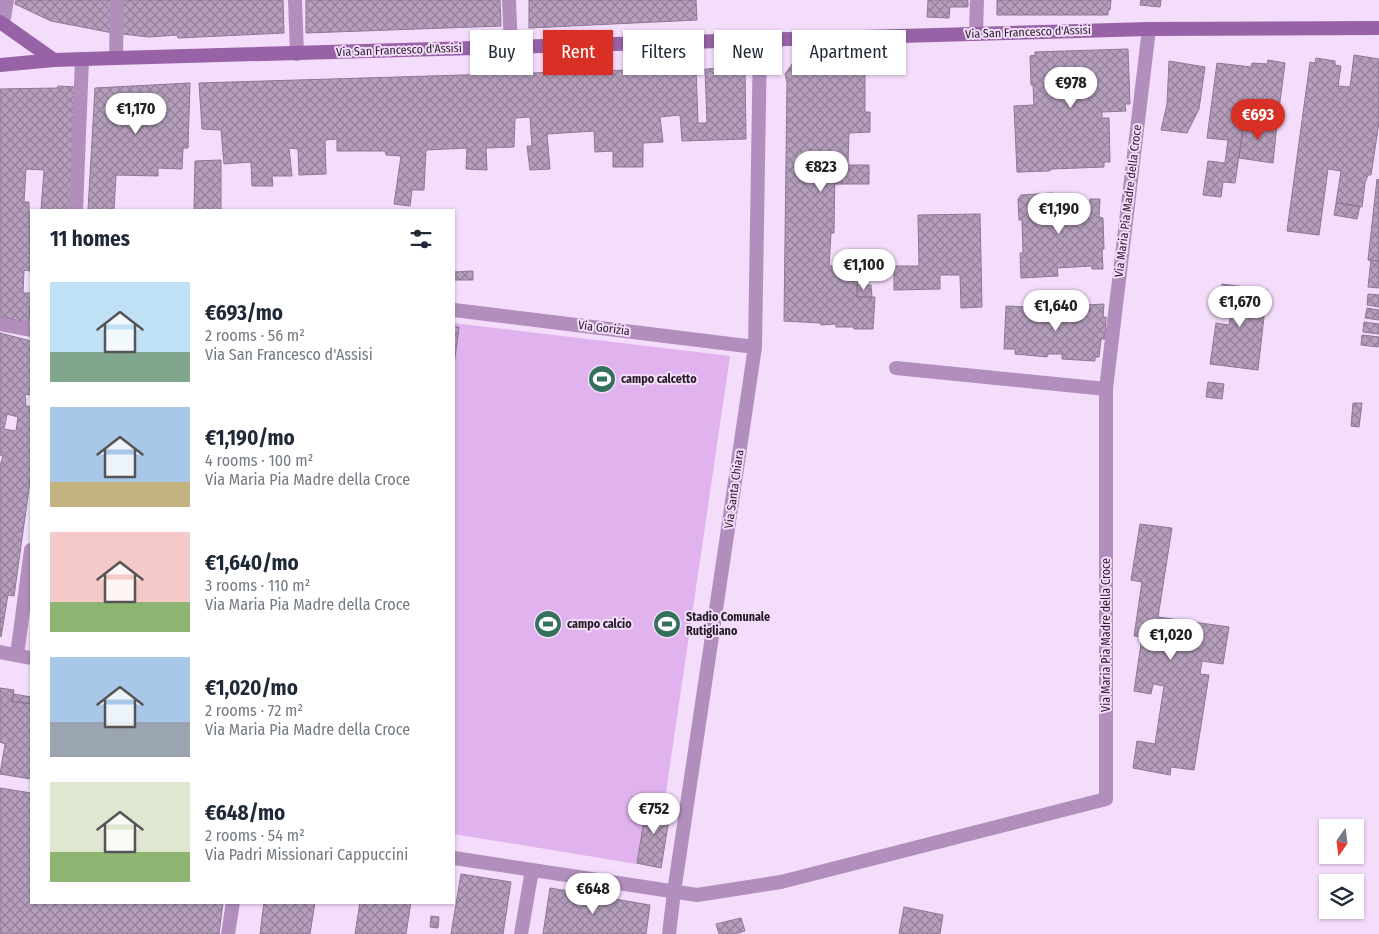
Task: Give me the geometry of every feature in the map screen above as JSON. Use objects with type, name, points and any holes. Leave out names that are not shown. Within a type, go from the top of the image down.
[{"type":"main road","points":[[2,23],[54,60]]},
{"type":"main road","name":"Via San Francesco d'Assisi","points":[[782,39],[1149,29],[1379,28]]},
{"type":"main road","name":"Via San Francesco d'Assisi","points":[[533,46],[714,41]]},
{"type":"main road","name":"Via San Francesco d'Assisi","points":[[0,65],[82,59],[470,48]]},
{"type":"street","points":[[2,23],[7,0]]},
{"type":"street","points":[[116,58],[117,0]]},
{"type":"street","points":[[295,0],[297,54]]},
{"type":"street","points":[[509,0],[510,30]]},
{"type":"street","points":[[976,34],[977,0]]},
{"type":"street","name":"Via Maria Pia Madre della Croce","points":[[674,892],[696,895],[781,882],[1106,799],[1106,389],[1149,29]]},
{"type":"street","points":[[76,209],[82,59]]},
{"type":"street","name":"Via Santa Chiara","points":[[668,934],[755,347],[759,75]]},
{"type":"street","name":"Via Gorizia","points":[[455,310],[755,347]]},
{"type":"street","points":[[0,324],[30,330]]},
{"type":"street","points":[[896,368],[1106,389]]},
{"type":"street","points":[[17,656],[30,558]]},
{"type":"street","points":[[0,652],[30,658]]},
{"type":"street","points":[[455,858],[674,892]]},
{"type":"street","points":[[521,934],[532,870]]},
{"type":"street","points":[[228,934],[233,904]]},
{"type":"shaded area","name":"campo calcio","points":[[455,323],[730,356],[655,867],[455,834]]},
{"type":"building","points":[[16,0],[113,0],[113,33],[51,21],[15,4]]},
{"type":"building","points":[[122,0],[283,0],[284,33],[178,38],[177,35],[149,37],[122,34]]},
{"type":"building","points":[[306,0],[500,0],[501,26],[306,33]]},
{"type":"building","points":[[529,0],[696,0],[697,20],[529,28]]},
{"type":"building","points":[[928,0],[968,0],[968,7],[950,7],[949,18],[927,17]]},
{"type":"building","points":[[997,0],[1111,0],[1108,15],[997,15]]},
{"type":"building","points":[[1141,0],[1161,0],[1160,7],[1140,5]]},
{"type":"building","points":[[1128,49],[1130,104],[1125,104],[1126,111],[1102,112],[1102,118],[1109,118],[1110,162],[1104,162],[1104,167],[1017,172],[1014,106],[1034,105],[1030,56],[1035,55],[1035,52]]},
{"type":"building","points":[[1354,55],[1379,59],[1379,122],[1371,175],[1368,175],[1365,183],[1362,207],[1336,203],[1341,171],[1328,169],[1319,235],[1287,231],[1310,62],[1315,63],[1316,58],[1335,61],[1335,65],[1341,66],[1338,86],[1350,87]]},
{"type":"building","points":[[1268,60],[1285,63],[1277,124],[1244,120],[1235,183],[1223,182],[1221,197],[1203,195],[1208,161],[1225,163],[1228,140],[1207,138],[1217,63],[1251,67],[1252,63],[1267,64]]},
{"type":"building","points":[[1169,61],[1205,67],[1199,109],[1187,133],[1161,130],[1167,104]]},
{"type":"building","points":[[792,64],[792,75],[865,75],[865,112],[870,112],[870,132],[849,133],[848,164],[835,165],[834,233],[831,233],[829,267],[835,264],[858,264],[857,297],[875,297],[873,329],[854,329],[854,327],[836,327],[836,324],[821,325],[820,323],[784,321],[787,82],[785,74]]},
{"type":"building","points":[[705,69],[714,69],[714,75],[745,75],[746,139],[682,141],[680,115],[660,117],[663,142],[643,143],[643,167],[613,167],[613,151],[595,152],[594,131],[547,134],[550,169],[530,170],[527,146],[532,146],[530,117],[515,118],[514,147],[486,148],[487,170],[466,169],[467,148],[426,150],[424,190],[412,190],[410,206],[394,204],[401,156],[386,155],[385,151],[337,151],[337,139],[325,140],[326,174],[299,175],[298,149],[289,148],[292,176],[272,176],[273,186],[252,186],[251,162],[224,164],[221,130],[202,129],[199,83],[470,75],[533,75],[533,73],[543,73],[543,75],[613,75],[613,71],[623,70],[623,75],[696,75],[698,123],[707,123]]},
{"type":"building","points":[[190,83],[188,148],[183,148],[182,169],[158,168],[158,176],[116,175],[114,209],[88,209],[95,88]]},
{"type":"building","points":[[58,86],[76,87],[70,209],[41,209],[44,170],[26,169],[24,202],[29,202],[30,271],[24,270],[23,293],[30,293],[29,323],[0,317],[0,89],[57,88]]},
{"type":"building","points":[[1244,120],[1277,124],[1273,163],[1239,158]]},
{"type":"building","points":[[221,160],[221,209],[194,209],[195,161]]},
{"type":"building","points":[[835,165],[869,165],[869,184],[835,184]]},
{"type":"building","points":[[1377,179],[1379,180],[1379,261],[1368,260]]},
{"type":"building","points":[[1053,193],[1055,202],[1090,202],[1090,199],[1100,199],[1099,217],[1103,218],[1103,269],[1092,269],[1092,266],[1057,268],[1058,276],[1021,278],[1020,253],[1023,253],[1022,220],[1019,220],[1018,199],[1021,195]]},
{"type":"building","points":[[1336,203],[1360,206],[1357,219],[1334,215]]},
{"type":"building","points":[[980,214],[982,307],[961,308],[960,275],[940,275],[940,289],[894,290],[894,266],[919,266],[918,215]]},
{"type":"building","points":[[1371,260],[1379,261],[1379,288],[1368,287]]},
{"type":"building","points":[[473,271],[473,280],[455,280],[455,272]]},
{"type":"building","points":[[1222,284],[1267,290],[1258,370],[1210,364],[1216,323],[1229,325],[1231,313],[1218,312]]},
{"type":"building","points":[[857,285],[871,285],[872,297],[857,297]]},
{"type":"building","points":[[1368,294],[1379,295],[1379,307],[1367,305]]},
{"type":"building","points":[[1104,304],[1103,317],[1106,317],[1105,339],[1101,339],[1099,357],[1095,357],[1095,361],[1062,359],[1062,354],[1048,354],[1047,357],[1015,354],[1015,349],[1004,349],[1006,306],[1030,307],[1030,314],[1068,315],[1068,306]]},
{"type":"building","points":[[1367,308],[1379,310],[1379,320],[1365,318]]},
{"type":"building","points":[[1364,322],[1379,324],[1379,334],[1363,332]]},
{"type":"building","points":[[455,327],[459,327],[455,357]]},
{"type":"building","points":[[0,333],[30,341],[30,395],[25,394],[26,406],[30,407],[30,481],[14,596],[8,595],[1,637],[0,466],[3,456],[0,455]],"holes":[[[7,414],[18,417],[16,431],[4,429]]]},
{"type":"building","points":[[1362,335],[1379,337],[1378,347],[1361,345]]},
{"type":"building","points":[[1208,382],[1224,384],[1222,399],[1206,397]]},
{"type":"building","points":[[1353,403],[1362,403],[1359,427],[1351,426]]},
{"type":"building","points":[[1140,524],[1172,528],[1158,617],[1229,627],[1223,664],[1202,661],[1200,674],[1209,675],[1194,770],[1171,767],[1170,775],[1133,768],[1137,741],[1155,744],[1164,686],[1153,684],[1151,694],[1134,691],[1142,637],[1134,636],[1142,582],[1131,580]]},
{"type":"building","points":[[0,688],[14,690],[12,701],[30,704],[30,779],[0,774],[5,744],[0,742]]},
{"type":"building","points":[[14,694],[30,697],[30,704],[12,701]]},
{"type":"building","points":[[0,788],[30,793],[30,904],[223,904],[219,934],[0,934]]},
{"type":"building","points":[[647,803],[671,807],[661,868],[637,863]]},
{"type":"building","points":[[461,874],[511,882],[503,934],[451,934]]},
{"type":"building","points":[[550,888],[650,905],[646,934],[543,934]]},
{"type":"building","points":[[264,904],[315,904],[310,934],[260,934]]},
{"type":"building","points":[[360,904],[411,904],[406,934],[355,934]]},
{"type":"building","points":[[904,907],[943,915],[940,934],[899,934]]},
{"type":"building","points":[[431,916],[439,917],[438,928],[430,927]]},
{"type":"building","points":[[741,918],[745,931],[734,934],[719,934],[716,924]]},
{"type":"place","name":"campo calcetto","points":[[602,379]]},
{"type":"place","name":"campo calcio","points":[[548,624]]},
{"type":"place","name":"Stadio Comunale Rutigliano","points":[[667,624]]}]
